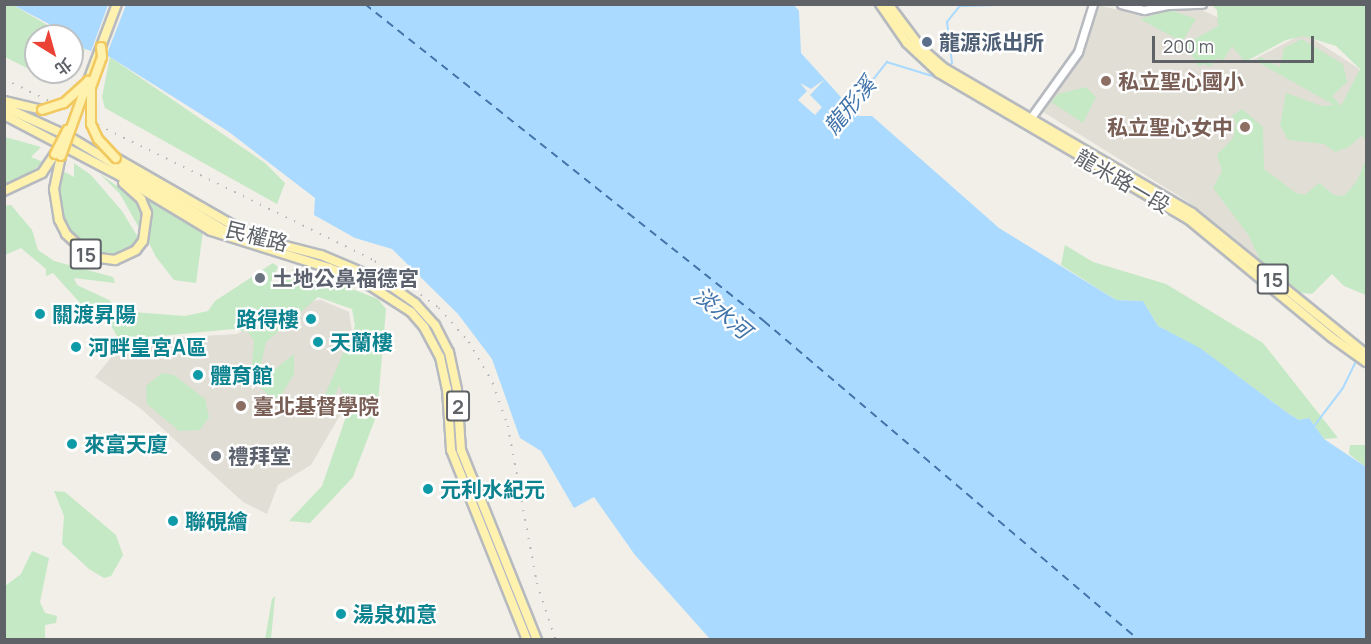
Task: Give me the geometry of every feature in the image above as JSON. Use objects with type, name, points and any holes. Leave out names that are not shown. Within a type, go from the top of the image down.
[{"type":"main road","name":"15","points":[[102,168],[141,199],[148,219],[143,241],[136,250],[115,260],[91,257],[66,234],[59,219],[54,189],[58,155],[117,4]]},
{"type":"main road","name":"龍米路一段","points":[[880,4],[929,61],[941,70],[1180,210],[1366,354]]},
{"type":"main road","name":"龍米路一段","points":[[888,4],[929,61]]},
{"type":"main road","points":[[101,47],[102,57],[88,105],[98,139],[116,159],[249,235]]},
{"type":"main road","points":[[4,101],[31,110],[52,108],[88,81]]},
{"type":"main road","name":"民權路","points":[[4,107],[68,136],[204,220],[236,234],[296,246],[358,269],[408,298],[435,325],[454,370],[458,432],[468,471],[537,639]]},
{"type":"main road","name":"民權路","points":[[4,115],[64,145],[227,238],[329,268],[366,283],[391,298],[424,327],[445,373],[448,436],[461,480],[527,639]]},
{"type":"main road","points":[[4,120],[30,128]]},
{"type":"main road","name":"15","points":[[4,191],[42,173],[58,155]]},
{"type":"main road","name":"龍米路一段","points":[[1180,210],[1366,362]]},
{"type":"street","points":[[1028,122],[1078,52],[1093,4]]},
{"type":"street","points":[[1121,4],[1144,10],[1168,5],[1202,4]]},
{"type":"shaded area","name":"私立聖心女中","points":[[1096,5],[1138,14],[1165,8],[1200,9],[1219,18],[1247,63],[1304,33],[1358,68],[1366,89],[1366,239],[1267,266],[1187,201],[1040,110],[1086,42]]},
{"type":"shaded area","name":"臺北基督學院","points":[[321,300],[349,312],[356,357],[346,405],[311,465],[278,485],[267,514],[243,502],[140,408],[95,377],[120,347],[137,354],[150,339],[237,334],[292,303]]},
{"type":"green space","points":[[4,5],[13,5],[45,24],[24,24],[24,66],[5,57]]},
{"type":"green space","points":[[1212,5],[1366,5],[1366,140],[1361,136],[1349,147],[1335,152],[1324,144],[1288,140],[1280,125],[1286,93],[1322,106],[1334,105],[1256,61],[1260,57],[1280,67],[1284,48],[1302,39],[1343,64],[1347,82],[1332,96],[1341,106],[1360,69],[1336,46],[1304,36],[1286,40],[1245,62],[1232,46],[1223,61],[1217,58],[1211,67],[1204,64],[1198,66],[1186,44],[1218,26],[1217,10]]},
{"type":"green space","points":[[1170,10],[1196,19],[1182,42],[1140,19]]},
{"type":"green space","points":[[110,57],[265,163],[285,183],[277,204],[105,108],[102,97]]},
{"type":"green space","points":[[1086,87],[1096,97],[1083,123],[1051,102],[1058,94]]},
{"type":"green space","points":[[1242,109],[1263,127],[1264,169],[1296,193],[1305,195],[1319,183],[1334,195],[1344,196],[1357,181],[1366,158],[1366,295],[1344,286],[1332,274],[1312,294],[1296,292],[1263,266],[1249,236],[1213,188],[1222,171],[1217,155],[1233,138],[1236,123],[1232,116]]},
{"type":"green space","points":[[5,137],[41,147],[31,157],[43,162],[27,176],[5,185]]},
{"type":"green space","points":[[74,163],[91,175],[122,211],[139,239],[130,249],[105,257],[89,253],[67,231],[61,211],[60,181],[63,171],[74,177]]},
{"type":"green space","points":[[100,174],[137,200],[145,217],[142,233],[120,194]]},
{"type":"green space","points":[[140,191],[203,231],[196,283],[174,280],[156,257],[148,241],[151,211]]},
{"type":"green space","points":[[11,205],[32,230],[38,250],[54,261],[113,277],[115,283],[74,278],[77,285],[109,300],[119,311],[185,316],[208,311],[215,301],[273,263],[278,267],[271,282],[284,282],[295,267],[378,299],[386,309],[377,414],[353,477],[310,523],[289,521],[322,486],[349,408],[339,385],[327,416],[324,397],[355,326],[352,309],[318,297],[266,342],[261,364],[274,370],[294,354],[294,374],[280,397],[272,399],[260,387],[252,364],[254,341],[248,332],[233,329],[149,337],[140,355],[121,343],[109,322],[82,305],[53,273],[46,276],[46,269],[21,248],[5,255],[5,206]]},
{"type":"green space","points":[[1065,245],[1093,262],[1166,284],[1263,343],[1338,438],[1324,439],[1309,418],[1299,420],[1289,414],[1200,349],[1158,326],[1143,301],[1116,300],[1061,265]]},
{"type":"green space","points":[[162,373],[174,375],[205,399],[209,417],[200,430],[179,431],[147,404],[146,386]]},
{"type":"green space","points":[[1350,445],[1366,445],[1366,467],[1349,454]]},
{"type":"green space","points":[[54,491],[65,492],[116,535],[123,555],[111,576],[104,578],[89,569],[62,544],[64,516]]},
{"type":"green space","points":[[32,551],[49,558],[40,602],[45,613],[57,616],[56,623],[45,625],[45,639],[5,639],[5,586],[21,574]]},
{"type":"green space","points":[[275,596],[271,639],[265,639],[272,599]]},
{"type":"water","name":"淡水河","points":[[13,5],[794,5],[799,11],[801,53],[858,116],[872,116],[999,228],[1116,300],[1143,301],[1158,326],[1200,348],[1289,414],[1299,420],[1309,418],[1324,439],[1366,467],[1366,639],[710,639],[635,555],[594,497],[574,508],[541,451],[520,438],[492,359],[458,314],[392,249],[355,238],[314,215],[315,198],[229,132],[110,57],[85,49],[84,24],[49,24]]},
{"type":"pier","points":[[108,5],[126,5],[105,59],[90,54]]},
{"type":"pier","points":[[825,79],[810,95],[822,107],[815,115],[798,100],[807,91],[800,83],[811,89]]},
{"type":"waterway","name":"龍形溪","points":[[948,68],[952,63],[947,22],[960,6],[1043,4]]},
{"type":"waterway","name":"龍形溪","points":[[850,109],[887,62],[939,78]]},
{"type":"waterway","points":[[1315,425],[1343,388],[1355,363]]},
{"type":"ferry route","points":[[365,4],[764,321],[1139,640]]},
{"type":"railway","points":[[4,79],[375,261],[439,308],[469,342],[493,383],[508,426],[537,583],[556,640]]},
{"type":"place","name":"龍源派出所","points":[[927,42]]},
{"type":"place","name":"私立聖心國小","points":[[1106,81]]},
{"type":"place","name":"私立聖心女中","points":[[1245,127]]},
{"type":"place","name":"土地公鼻福德宮","points":[[260,278]]},
{"type":"place","name":"關渡昇陽","points":[[40,314]]},
{"type":"place","name":"路得樓","points":[[311,319]]},
{"type":"place","name":"天蘭樓","points":[[318,342]]},
{"type":"place","name":"河畔皇宮A區","points":[[76,347]]},
{"type":"place","name":"體育館","points":[[198,375]]},
{"type":"place","name":"臺北基督學院","points":[[241,406]]},
{"type":"place","name":"來富天廈","points":[[72,444]]},
{"type":"place","name":"禮拜堂","points":[[216,456]]},
{"type":"place","name":"元利水紀元","points":[[428,489]]},
{"type":"place","name":"聯硯繪","points":[[173,521]]},
{"type":"place","name":"湯泉如意","points":[[341,614]]}]
